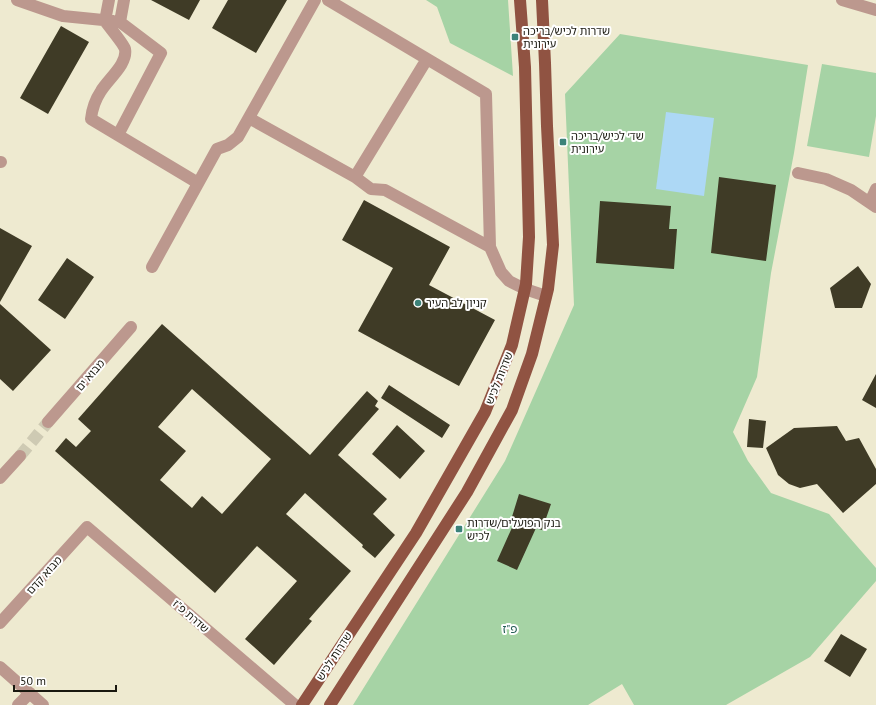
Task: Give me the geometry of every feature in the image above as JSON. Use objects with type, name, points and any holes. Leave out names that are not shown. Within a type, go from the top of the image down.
[{"type":"main road","name":"שדרות לכיש","points":[[302,705],[416,533],[485,412],[512,345],[525,289],[529,237],[525,67],[520,0]]},
{"type":"main road","name":"שדרות לכיש","points":[[330,705],[466,492],[512,410],[532,354],[546,296],[553,245],[542,0]]},
{"type":"street","points":[[17,0],[63,16],[120,22],[161,52],[118,135]]},
{"type":"street","points":[[110,0],[105,21],[124,48],[125,58],[118,70],[101,90],[92,108],[92,120],[198,183]]},
{"type":"street","points":[[120,22],[124,0]]},
{"type":"street","points":[[152,267],[217,149],[228,145],[238,137],[315,0]]},
{"type":"street","points":[[328,0],[486,94],[490,247],[501,272],[509,281],[525,289],[546,296]]},
{"type":"street","points":[[842,0],[876,10]]},
{"type":"street","points":[[355,178],[427,59]]},
{"type":"street","points":[[249,118],[371,188],[385,190],[490,247]]},
{"type":"street","points":[[798,173],[826,179],[851,190],[873,204],[876,189]]},
{"type":"street","name":"מבוא ים","points":[[48,422],[131,327]]},
{"type":"street","points":[[0,478],[20,456]]},
{"type":"street","name":"מבוא קדם","points":[[0,623],[87,527]]},
{"type":"street","name":"שדרת פ\"ז","points":[[87,527],[295,705]]},
{"type":"street","points":[[0,667],[43,705]]},
{"type":"street","points":[[18,705],[30,693]]},
{"type":"green space","points":[[426,0],[508,0],[513,76],[450,43],[437,7]]},
{"type":"green space","points":[[620,34],[808,65],[794,153],[771,273],[757,377],[733,432],[748,461],[771,493],[829,514],[876,568],[876,581],[810,657],[726,705],[634,705],[622,684],[588,705],[353,705],[505,461],[574,305],[565,94]]},
{"type":"green space","points":[[822,64],[876,73],[876,116],[869,157],[807,146]]},
{"type":"water","points":[[666,112],[714,118],[704,196],[656,189]]},
{"type":"building","points":[[151,0],[200,0],[189,20]]},
{"type":"building","points":[[228,0],[287,0],[256,53],[212,28]]},
{"type":"building","points":[[61,26],[89,42],[48,114],[20,98]]},
{"type":"building","points":[[719,177],[776,185],[766,261],[711,253]]},
{"type":"building","name":"קניון לב העיר","points":[[364,200],[450,247],[429,285],[495,320],[459,386],[358,331],[393,268],[342,240]]},
{"type":"building","points":[[600,201],[671,206],[669,229],[677,229],[674,269],[596,263]]},
{"type":"building","points":[[0,228],[32,246],[0,302]]},
{"type":"building","points":[[67,258],[94,277],[65,319],[38,300]]},
{"type":"building","points":[[858,266],[871,284],[862,308],[835,308],[830,288]]},
{"type":"building","points":[[0,304],[51,350],[13,391],[0,379]]},
{"type":"building","points":[[162,324],[310,455],[367,391],[378,401],[375,406],[379,409],[338,455],[387,499],[373,514],[395,535],[375,558],[362,547],[363,545],[305,493],[286,514],[351,571],[309,619],[312,621],[274,665],[245,639],[297,581],[257,546],[215,593],[55,451],[66,438],[76,447],[91,431],[78,419]],"holes":[[[192,389],[271,459],[222,514],[202,496],[192,508],[160,480],[186,451],[158,427]]]},
{"type":"building","points":[[876,374],[876,408],[862,400]]},
{"type":"building","points":[[389,385],[450,425],[442,438],[381,398]]},
{"type":"building","points":[[749,419],[766,421],[763,448],[747,447]]},
{"type":"building","points":[[397,425],[425,451],[400,479],[372,454]]},
{"type":"building","points":[[837,426],[846,441],[859,438],[876,469],[876,484],[843,513],[817,484],[800,488],[789,484],[778,475],[766,448],[794,428]]},
{"type":"building","points":[[519,494],[551,504],[542,530],[536,528],[517,570],[497,561],[515,521],[511,520]]},
{"type":"building","points":[[841,634],[867,649],[850,677],[824,661]]},
{"type":"tunnel","points":[[20,456],[48,422]]},
{"type":"place","name":"שדרות לכיש/בריכה עירונית","points":[[515,37]]},
{"type":"place","name":"שד׳ לכיש/בריכה עירונית","points":[[563,142]]},
{"type":"place","name":"קניון לב העיר","points":[[418,303]]},
{"type":"place","name":"בנק הפועלים/שדרות לכיש","points":[[459,529]]},
{"type":"district","name":"פ\"ז","points":[[510,629]]}]
